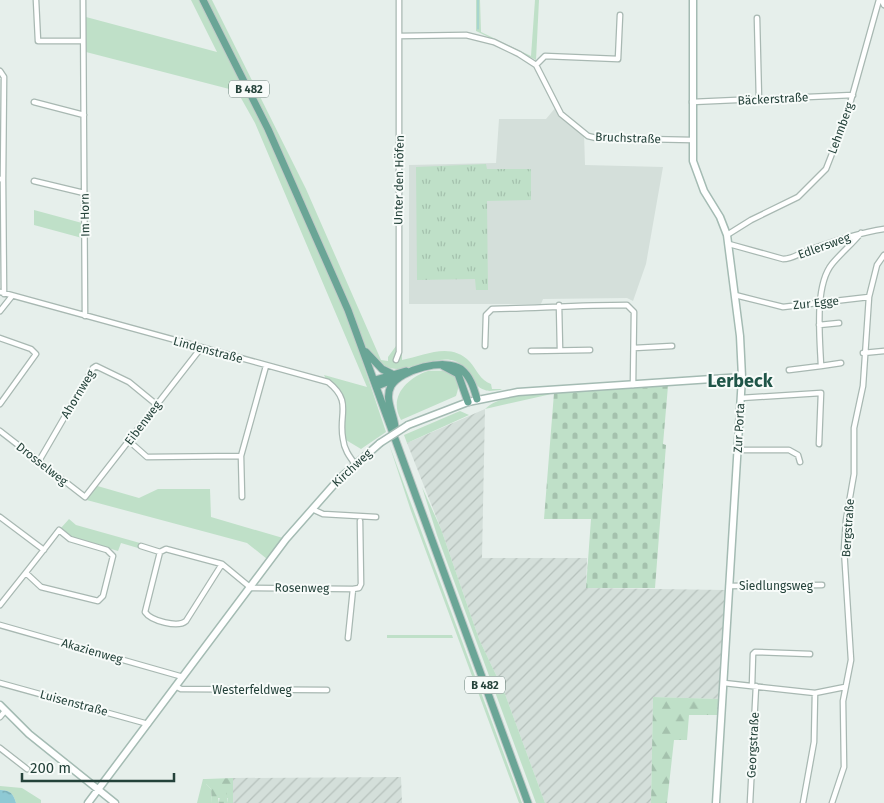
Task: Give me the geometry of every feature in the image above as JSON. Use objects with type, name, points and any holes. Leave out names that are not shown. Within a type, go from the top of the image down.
[{"type":"main road","name":"B 482","points":[[203,0],[268,129],[364,350],[528,803]]},
{"type":"main road","points":[[364,350],[382,369],[395,376]]},
{"type":"main road","points":[[440,365],[458,374],[468,402]]},
{"type":"main road","points":[[376,383],[418,369],[440,365],[454,366],[462,370],[469,378],[477,399]]},
{"type":"main road","points":[[395,376],[389,392],[396,437]]},
{"type":"street","points":[[36,0],[38,41],[83,41]]},
{"type":"street","name":"Im Horn","points":[[83,0],[85,316]]},
{"type":"street","name":"Unter den Höfen","points":[[396,360],[399,352],[399,0]]},
{"type":"street","name":"Zur Porta","points":[[693,0],[692,140],[697,174],[727,236],[729,244],[742,377],[716,803]]},
{"type":"street","points":[[879,0],[882,1],[884,6]]},
{"type":"street","name":"Lehmberg","points":[[727,236],[751,220],[790,202],[816,181],[826,169],[835,150],[853,95],[879,0]]},
{"type":"street","points":[[399,36],[466,35],[480,37],[520,54],[536,65],[545,56],[618,59],[620,15]]},
{"type":"street","points":[[757,18],[759,100]]},
{"type":"street","name":"Bruchstraße","points":[[536,65],[561,114],[588,136],[596,138],[692,140]]},
{"type":"street","points":[[0,71],[4,77],[1,180],[2,293]]},
{"type":"street","name":"Bäckerstraße","points":[[692,102],[853,95]]},
{"type":"street","points":[[34,102],[84,115]]},
{"type":"street","points":[[34,181],[84,192]]},
{"type":"street","name":"Edlersweg","points":[[729,244],[783,259],[791,259],[805,251],[861,233],[884,229]]},
{"type":"street","points":[[821,366],[818,304],[831,264],[848,249],[861,233]]},
{"type":"street","name":"Bergstraße","points":[[832,803],[844,767],[845,688],[851,660],[846,603],[845,530],[854,474],[854,428],[863,386],[863,353],[868,298],[877,265],[884,255]]},
{"type":"street","name":"Lindenstraße","points":[[2,293],[328,382],[339,391],[344,405],[342,438],[346,452],[355,464]]},
{"type":"street","name":"Zur Egge","points":[[735,295],[784,307],[868,298]]},
{"type":"street","points":[[0,311],[12,296]]},
{"type":"street","points":[[485,346],[486,314],[492,309],[627,305],[632,308],[633,385]]},
{"type":"street","points":[[559,306],[560,350]]},
{"type":"street","points":[[819,325],[838,323]]},
{"type":"street","points":[[0,338],[31,349],[36,354],[0,404]]},
{"type":"street","points":[[634,348],[672,346]]},
{"type":"street","name":"Eibenweg","points":[[85,497],[201,348]]},
{"type":"street","points":[[531,351],[590,350]]},
{"type":"street","points":[[863,353],[884,351]]},
{"type":"street","points":[[789,370],[841,363]]},
{"type":"street","name":"Ahornweg","points":[[39,461],[93,368],[96,366],[129,382],[157,405]]},
{"type":"street","points":[[242,497],[241,456],[266,366]]},
{"type":"street","name":"Kirchweg","points":[[88,803],[312,510],[355,464],[380,443],[408,425],[477,399],[518,392],[742,377]]},
{"type":"street","points":[[741,398],[821,393],[819,444]]},
{"type":"street","name":"Drosselweg","points":[[0,431],[85,497]]},
{"type":"street","points":[[129,441],[147,457],[241,456]]},
{"type":"street","points":[[738,450],[789,450],[798,455],[800,462]]},
{"type":"street","points":[[312,510],[323,514],[376,518]]},
{"type":"street","points":[[1,519],[44,550]]},
{"type":"street","points":[[348,638],[353,589],[359,588],[361,584],[360,521]]},
{"type":"street","points":[[0,605],[60,530],[70,539],[111,552],[113,560],[101,599],[93,601],[41,586],[26,573]]},
{"type":"street","points":[[141,546],[160,552],[166,549],[222,564],[251,588]]},
{"type":"street","points":[[160,552],[145,612],[151,617],[176,624],[186,621],[222,564]]},
{"type":"street","name":"Siedlungsweg","points":[[729,586],[822,586]]},
{"type":"street","name":"Rosenweg","points":[[251,588],[353,589]]},
{"type":"street","name":"Akazienweg","points":[[0,625],[184,677]]},
{"type":"street","name":"Georgstraße","points":[[750,803],[754,686],[752,654],[755,652],[810,654]]},
{"type":"street","name":"Luisenstraße","points":[[0,683],[148,724]]},
{"type":"street","points":[[724,683],[815,693],[845,688]]},
{"type":"street","name":"Westerfeldweg","points":[[177,687],[181,689],[327,690]]},
{"type":"street","points":[[803,803],[814,742],[815,693]]},
{"type":"street","points":[[0,717],[2,708]]},
{"type":"street","points":[[2,708],[29,734],[115,803]]},
{"type":"street","points":[[0,748],[27,769]]},
{"type":"shaded area","points":[[556,107],[584,133],[585,165],[663,167],[646,264],[633,301],[627,298],[543,299],[541,304],[409,304],[409,165],[496,163],[499,119],[546,119]]},
{"type":"shaded area","points":[[485,409],[482,558],[587,558],[586,588],[726,590],[721,699],[653,697],[651,803],[545,803],[505,694],[479,639],[441,529],[407,443]]},
{"type":"shaded area","points":[[401,777],[402,803],[233,803],[233,778]]},
{"type":"green space","points":[[191,0],[212,0],[306,189],[381,360],[388,361],[388,357],[396,346],[396,153],[401,153],[402,360],[437,352],[454,352],[470,362],[481,377],[491,384],[492,389],[502,389],[488,391],[480,388],[462,365],[451,360],[441,360],[401,369],[383,365],[375,357],[363,363],[386,432],[361,449],[341,437],[342,410],[340,399],[324,375],[367,387],[255,123],[237,91],[86,52],[86,17],[217,52]]},
{"type":"green space","points":[[476,0],[480,0],[481,32],[531,56],[535,0],[539,0],[536,60],[476,31]]},
{"type":"green space","points":[[486,164],[487,169],[531,169],[531,200],[487,201],[488,290],[476,290],[475,279],[417,280],[416,167]]},
{"type":"green space","points":[[34,210],[82,223],[82,238],[34,225]]},
{"type":"green space","points":[[428,371],[442,371],[453,374],[458,381],[456,396],[401,420],[397,404],[398,396],[413,378]]},
{"type":"green space","points":[[668,386],[663,444],[666,445],[655,588],[586,588],[591,519],[544,519],[554,393]]},
{"type":"green space","points":[[554,393],[485,409],[499,400]]},
{"type":"green space","points":[[460,411],[469,415],[407,443],[404,435]]},
{"type":"green space","points":[[389,444],[522,803],[519,803],[411,511]]},
{"type":"green space","points":[[94,485],[139,498],[158,489],[210,489],[211,517],[283,538],[267,559],[247,543],[83,499]]},
{"type":"green space","points":[[422,487],[441,529],[479,639],[505,694],[545,803],[536,803],[437,535]]},
{"type":"green space","points":[[69,519],[76,525],[140,543],[138,548],[121,543],[118,551],[74,538],[61,528]]},
{"type":"green space","points":[[387,635],[452,635],[453,638],[387,638]]},
{"type":"green space","points":[[653,697],[721,699],[719,715],[689,715],[687,740],[674,740],[667,803],[651,803]]},
{"type":"green space","points":[[233,778],[233,803],[228,803],[228,798],[218,798],[219,803],[212,803],[211,789],[206,784],[206,779]]},
{"type":"green space","points":[[203,779],[206,779],[206,784],[211,789],[212,803],[197,803]]},
{"type":"green space","points":[[0,786],[22,788],[41,800],[41,803],[16,803],[11,793],[0,790]]},
{"type":"green space","points":[[226,789],[228,803],[219,803],[221,790]]},
{"type":"water","points":[[0,790],[11,793],[16,803],[0,803]]},
{"type":"waterway","points":[[478,0],[478,29]]},
{"type":"district","name":"Lerbeck","points":[[740,381]]}]
